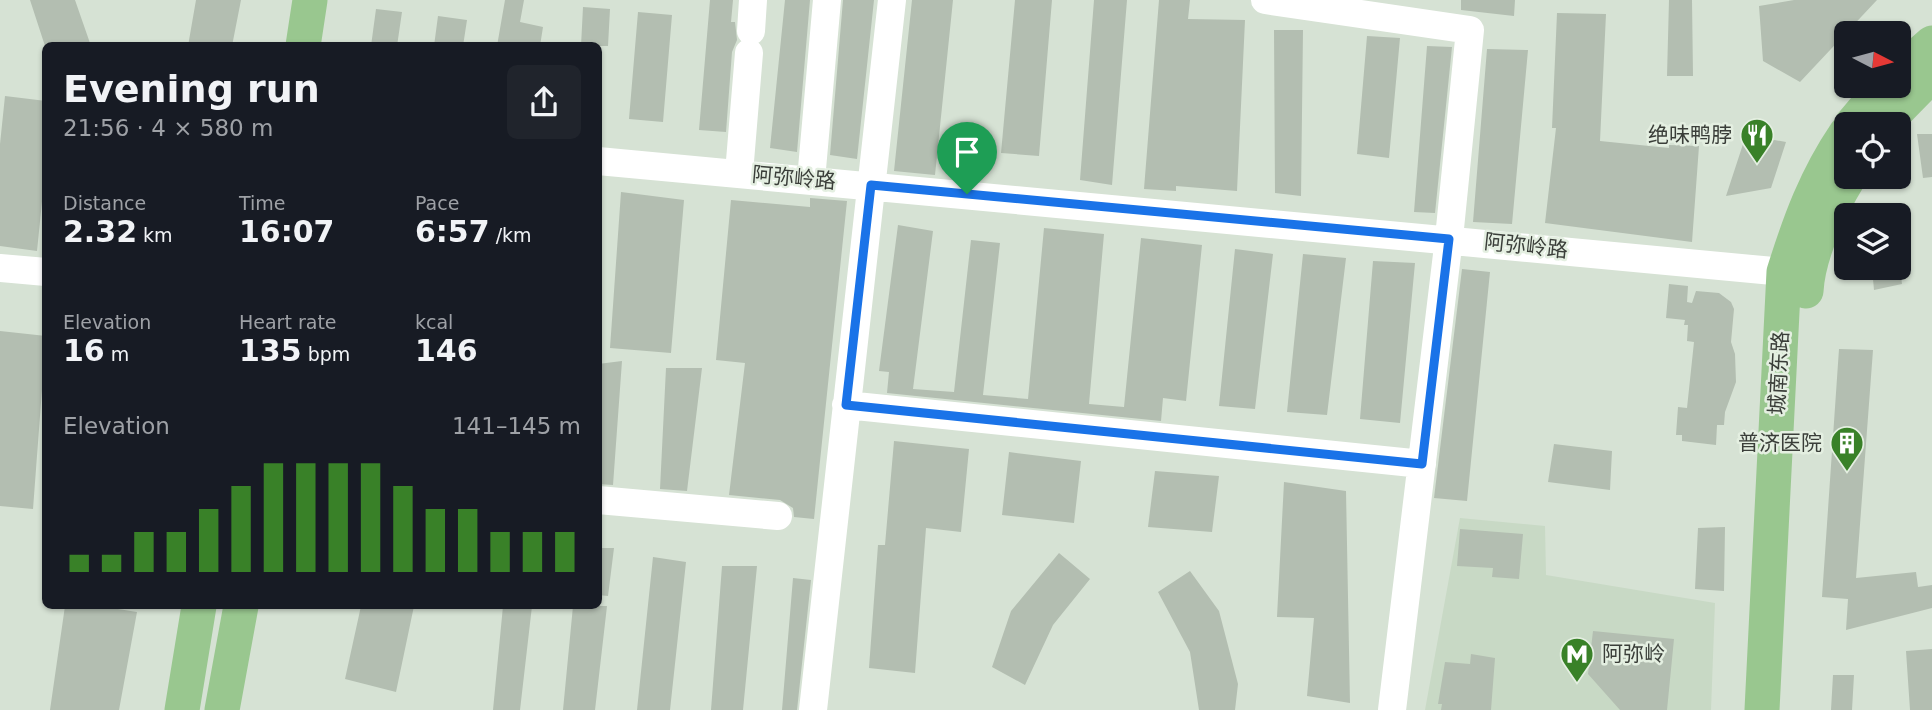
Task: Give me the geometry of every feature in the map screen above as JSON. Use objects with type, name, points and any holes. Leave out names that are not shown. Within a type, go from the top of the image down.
[{"type":"main road","points":[[304,42],[310,0]]},
{"type":"main road","points":[[328,42],[335,0]]},
{"type":"main road","points":[[1911,61],[1932,43]]},
{"type":"main road","points":[[1896,112],[1932,75]]},
{"type":"main road","points":[[1862,112],[1874,98]]},
{"type":"main road","name":"城南东路","points":[[1762,710],[1784,272],[1802,215],[1817,180],[1834,152]]},
{"type":"main road","name":"城南东路","points":[[1784,710],[1807,276],[1844,189]]},
{"type":"main road","points":[[182,710],[199,609]]},
{"type":"main road","points":[[195,710],[212,609]]},
{"type":"main road","points":[[222,710],[240,609]]},
{"type":"main road","points":[[235,710],[252,609]]},
{"type":"street","points":[[739,173],[753,0]]},
{"type":"street","points":[[811,180],[827,0]]},
{"type":"street","points":[[813,710],[892,0]]},
{"type":"street","points":[[1265,0],[1470,30],[1449,239],[1392,710]]},
{"type":"street","name":"阿弥岭路","points":[[602,161],[1784,272]]},
{"type":"street","points":[[0,268],[42,272]]},
{"type":"street","points":[[846,405],[1422,464]]},
{"type":"street","points":[[602,500],[778,516]]},
{"type":"shaded area","points":[[1460,518],[1545,526],[1546,575],[1715,603],[1711,710],[1425,710]]},
{"type":"building","points":[[30,0],[75,0],[90,42],[44,42]]},
{"type":"building","points":[[196,0],[241,0],[233,42],[189,42]]},
{"type":"building","points":[[505,0],[524,0],[520,22],[543,27],[541,42],[498,42]]},
{"type":"building","points":[[710,0],[733,0],[731,22],[735,22],[737,40],[732,52],[726,132],[699,130]]},
{"type":"building","points":[[785,0],[810,0],[797,152],[770,148]]},
{"type":"building","points":[[843,0],[874,0],[857,159],[830,155]]},
{"type":"building","points":[[912,0],[953,0],[935,175],[894,171]]},
{"type":"building","points":[[1015,0],[1052,0],[1039,156],[1001,153]]},
{"type":"building","points":[[1094,0],[1127,0],[1112,185],[1080,180]]},
{"type":"building","points":[[1159,0],[1190,0],[1188,19],[1245,20],[1237,191],[1176,186],[1176,191],[1144,189]]},
{"type":"building","points":[[1461,0],[1515,0],[1514,16],[1461,10]]},
{"type":"building","points":[[1669,0],[1692,0],[1693,76],[1667,76]]},
{"type":"building","points":[[1794,0],[1877,0],[1857,21],[1834,21],[1834,46],[1800,82],[1763,61],[1759,6]]},
{"type":"building","points":[[583,7],[610,9],[608,46],[602,46],[602,42],[581,42]]},
{"type":"building","points":[[376,9],[402,12],[398,42],[372,42]]},
{"type":"building","points":[[638,12],[672,15],[663,122],[629,119]]},
{"type":"building","points":[[1557,13],[1606,14],[1600,141],[1669,148],[1669,145],[1699,146],[1692,242],[1545,223],[1556,128],[1552,128]]},
{"type":"building","points":[[438,16],[467,20],[464,42],[435,42]]},
{"type":"building","points":[[1274,30],[1303,30],[1301,196],[1275,193]]},
{"type":"building","points":[[1367,36],[1400,38],[1389,158],[1357,154]]},
{"type":"building","points":[[1427,46],[1452,47],[1435,213],[1414,212]]},
{"type":"building","points":[[1487,49],[1528,50],[1512,224],[1473,222]]},
{"type":"building","points":[[5,96],[42,101],[42,202],[37,251],[0,246],[0,144]]},
{"type":"building","points":[[1917,134],[1932,134],[1932,177],[1923,178]]},
{"type":"building","name":"绝味鸭脖","points":[[1746,135],[1786,142],[1771,188],[1726,196]]},
{"type":"building","points":[[621,192],[684,200],[671,353],[610,348]]},
{"type":"building","points":[[810,198],[847,201],[814,519],[794,517],[793,508],[780,500],[729,495],[745,363],[716,360],[731,200],[810,207]]},
{"type":"building","points":[[898,225],[933,231],[913,389],[954,392],[971,240],[1000,243],[983,395],[1028,399],[1044,228],[1104,234],[1089,404],[1124,407],[1141,238],[1202,245],[1186,401],[1163,398],[1161,421],[887,393],[889,372],[879,371]]},
{"type":"building","points":[[1235,249],[1273,254],[1255,409],[1219,406]]},
{"type":"building","points":[[1303,254],[1346,258],[1327,415],[1287,412]]},
{"type":"building","points":[[1373,261],[1415,263],[1400,423],[1360,419]]},
{"type":"building","points":[[1462,269],[1490,272],[1467,501],[1434,498]]},
{"type":"building","points":[[1873,280],[1902,280],[1902,284],[1874,290]]},
{"type":"building","points":[[1669,284],[1688,286],[1687,302],[1692,303],[1696,291],[1719,293],[1731,302],[1734,309],[1731,342],[1735,354],[1736,382],[1725,412],[1724,425],[1717,425],[1716,445],[1682,441],[1682,435],[1676,435],[1678,407],[1687,408],[1694,342],[1687,341],[1688,325],[1684,325],[1685,320],[1666,318]]},
{"type":"building","points":[[0,331],[42,336],[42,389],[33,509],[0,506]]},
{"type":"building","name":"普济医院","points":[[1839,349],[1873,350],[1856,578],[1916,572],[1918,587],[1932,585],[1932,608],[1846,630],[1848,599],[1822,597]]},
{"type":"building","points":[[622,361],[613,485],[602,484],[602,364]]},
{"type":"building","points":[[666,368],[702,368],[687,491],[660,489]]},
{"type":"building","points":[[894,441],[969,449],[961,532],[926,528],[915,673],[869,668],[878,545],[885,545]]},
{"type":"building","points":[[1554,444],[1612,451],[1610,490],[1548,482]]},
{"type":"building","points":[[1009,452],[1081,461],[1074,523],[1002,515]]},
{"type":"building","points":[[1155,471],[1219,476],[1212,532],[1148,527]]},
{"type":"building","points":[[1284,482],[1346,491],[1350,703],[1307,696],[1314,618],[1277,617]]},
{"type":"building","points":[[1725,527],[1724,591],[1695,589],[1698,528]]},
{"type":"building","points":[[1460,529],[1523,534],[1519,579],[1492,577],[1493,568],[1457,566]]},
{"type":"building","points":[[602,548],[614,548],[608,596],[602,595]]},
{"type":"building","points":[[1059,553],[1090,579],[1053,625],[1025,685],[992,667],[1011,611]]},
{"type":"building","points":[[653,557],[686,562],[670,710],[637,710]]},
{"type":"building","points":[[722,566],[757,566],[743,710],[711,710]]},
{"type":"building","points":[[1190,571],[1219,611],[1238,684],[1235,710],[1199,710],[1190,652],[1158,592]]},
{"type":"building","points":[[793,578],[811,580],[797,710],[782,710]]},
{"type":"building","points":[[602,606],[607,606],[595,710],[563,710],[573,609],[602,609]]},
{"type":"building","points":[[65,609],[118,609],[137,612],[119,710],[50,710]]},
{"type":"building","points":[[360,609],[413,609],[396,692],[345,679]]},
{"type":"building","points":[[503,609],[532,609],[520,710],[493,710]]},
{"type":"building","points":[[1593,631],[1674,639],[1667,710],[1620,710],[1588,674]]},
{"type":"building","points":[[1932,649],[1932,710],[1910,710],[1906,651]]},
{"type":"building","points":[[1471,654],[1495,658],[1491,710],[1441,710],[1442,704],[1438,704],[1445,662],[1470,664]]},
{"type":"building","points":[[1833,675],[1854,675],[1852,710],[1831,710]]},
{"type":"place","name":"绝味鸭脖","points":[[1757,165]]},
{"type":"place","name":"普济医院","points":[[1847,473]]},
{"type":"place","name":"阿弥岭","points":[[1577,684]]},
{"type":"route","points":[[871,185],[967,194],[1449,239],[1422,464],[846,405],[871,185]]}]
